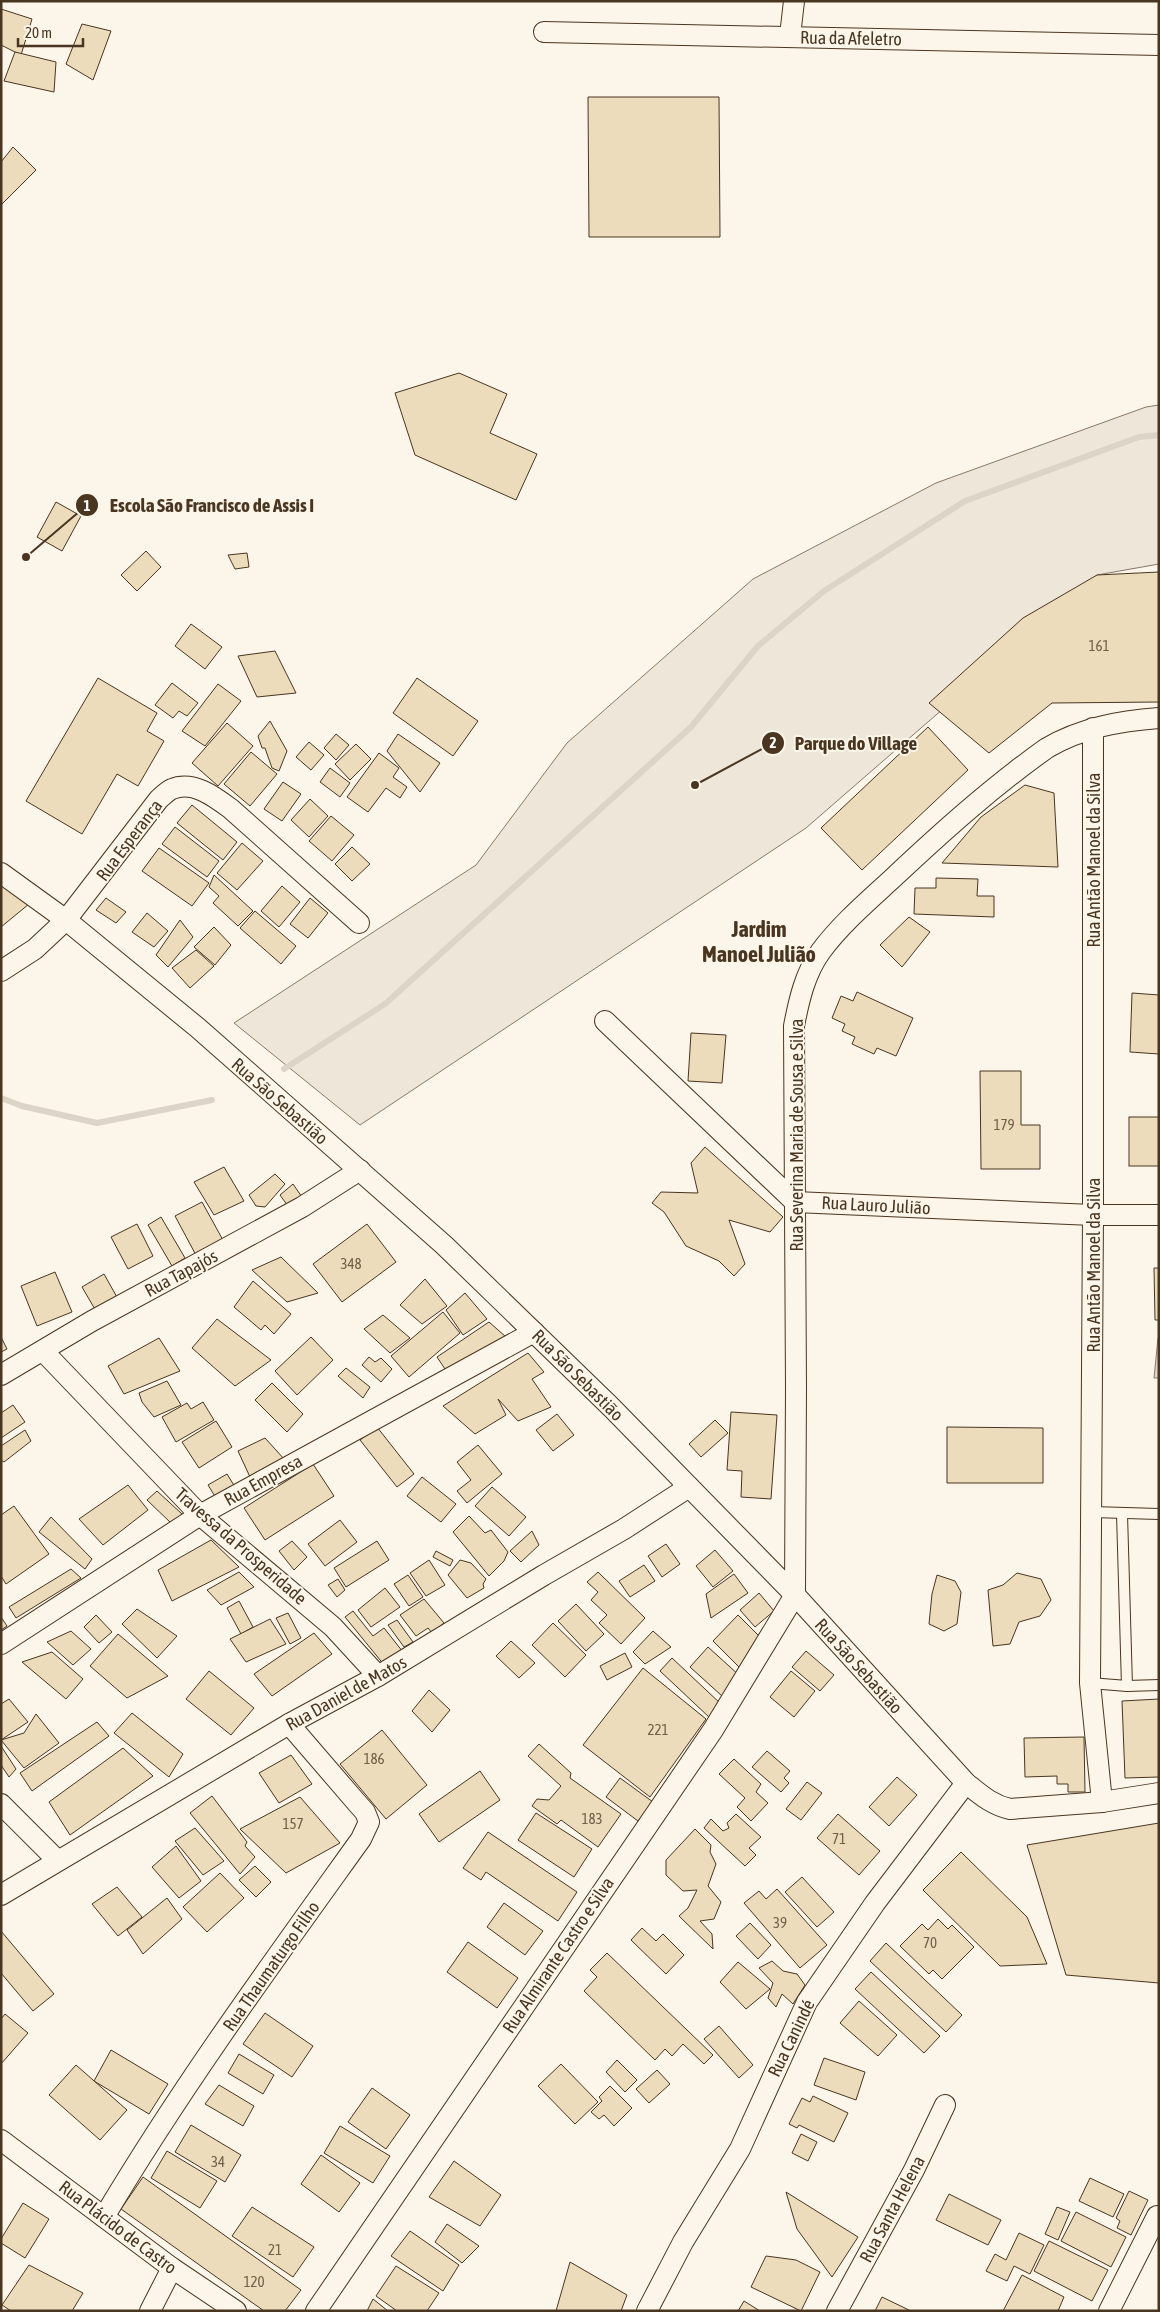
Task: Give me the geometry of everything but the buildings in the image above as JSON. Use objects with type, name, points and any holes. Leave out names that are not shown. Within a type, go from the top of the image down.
[{"type":"street","points":[[790,36],[794,1]]},
{"type":"street","name":"Rua da Afeletro","points":[[544,32],[1159,45]]},
{"type":"street","name":"Rua Severina Maria de Sousa e Silva","points":[[795,1595],[794,1026],[804,986],[821,951],[856,913],[940,834],[1047,748],[1062,739],[1093,728],[1135,720],[1159,718]]},
{"type":"street","name":"Rua Antão Manoel da Silva","points":[[1093,728],[1093,1215],[1090,1683],[1102,1802]]},
{"type":"street","name":"Rua Esperança","points":[[1,971],[35,949],[66,920],[159,799],[171,789],[187,786],[216,798],[231,809],[359,923]]},
{"type":"street","name":"Rua São Sebastião","points":[[1,872],[66,920],[198,1028],[292,1113],[360,1170],[444,1245],[534,1332],[795,1595],[966,1784],[997,1806],[1010,1809],[1102,1802],[1159,1793]]},
{"type":"street","points":[[605,1021],[795,1202]]},
{"type":"street","name":"Rua Tapajós","points":[[1,1375],[92,1320],[302,1207],[360,1170]]},
{"type":"street","name":"Rua Lauro Julião","points":[[795,1202],[1093,1215],[1159,1215]]},
{"type":"street","name":"Rua Empresa","points":[[1,1644],[200,1515],[534,1332]]},
{"type":"street","name":"Travessa da Prosperidade","points":[[43,1351],[200,1515],[333,1627],[378,1676]]},
{"type":"street","name":"Rua Daniel de Matos","points":[[1,1895],[57,1860],[289,1724],[378,1676],[544,1575],[624,1529],[689,1487]]},
{"type":"street","name":"Rua Almirante Castro e Silva","points":[[316,2311],[713,1730],[795,1595]]},
{"type":"street","name":"Rua Thaumaturgo Filho","points":[[104,2217],[149,2141],[294,1932],[361,1840],[369,1822],[361,1808],[289,1724]]},
{"type":"street","name":"Rua Canindé","points":[[647,2311],[683,2242],[740,2149],[807,2002],[875,1903],[966,1784]]},
{"type":"street","points":[[1,1804],[57,1860]]},
{"type":"street","name":"Rua Santa Helena","points":[[837,2311],[914,2170],[945,2105]]},
{"type":"street","name":"Rua Plácido de Castro","points":[[1,2140],[172,2268],[236,2311]]},
{"type":"street","points":[[1109,2311],[1157,2216]]},
{"type":"street","points":[[150,2311],[172,2268]]},
{"type":"lane","points":[[1092,1512],[1159,1514]]},
{"type":"lane","points":[[1122,1514],[1127,1686]]},
{"type":"lane","points":[[1090,1683],[1127,1686],[1159,1685]]},
{"type":"shaded area","points":[[1159,405],[1159,564],[1097,575],[806,828],[360,1125],[234,1023],[476,865],[567,743],[753,579],[936,483],[1146,407]]},
{"type":"shaded area","points":[[1158,1338],[1159,1378],[1154,1378]]},
{"type":"waterway","points":[[284,1069],[385,1004],[691,727],[758,646],[824,591],[965,501],[1139,437],[1159,435]]},
{"type":"waterway","points":[[1,1098],[22,1106],[97,1123],[212,1100]]},
{"type":"place","name":"Escola São Francisco de Assis I","points":[[26,557]]},
{"type":"place","name":"Parque do Village","points":[[695,785]]},
{"type":"district","name":"Jardim Manoel Julião","points":[[759,942]]}]
